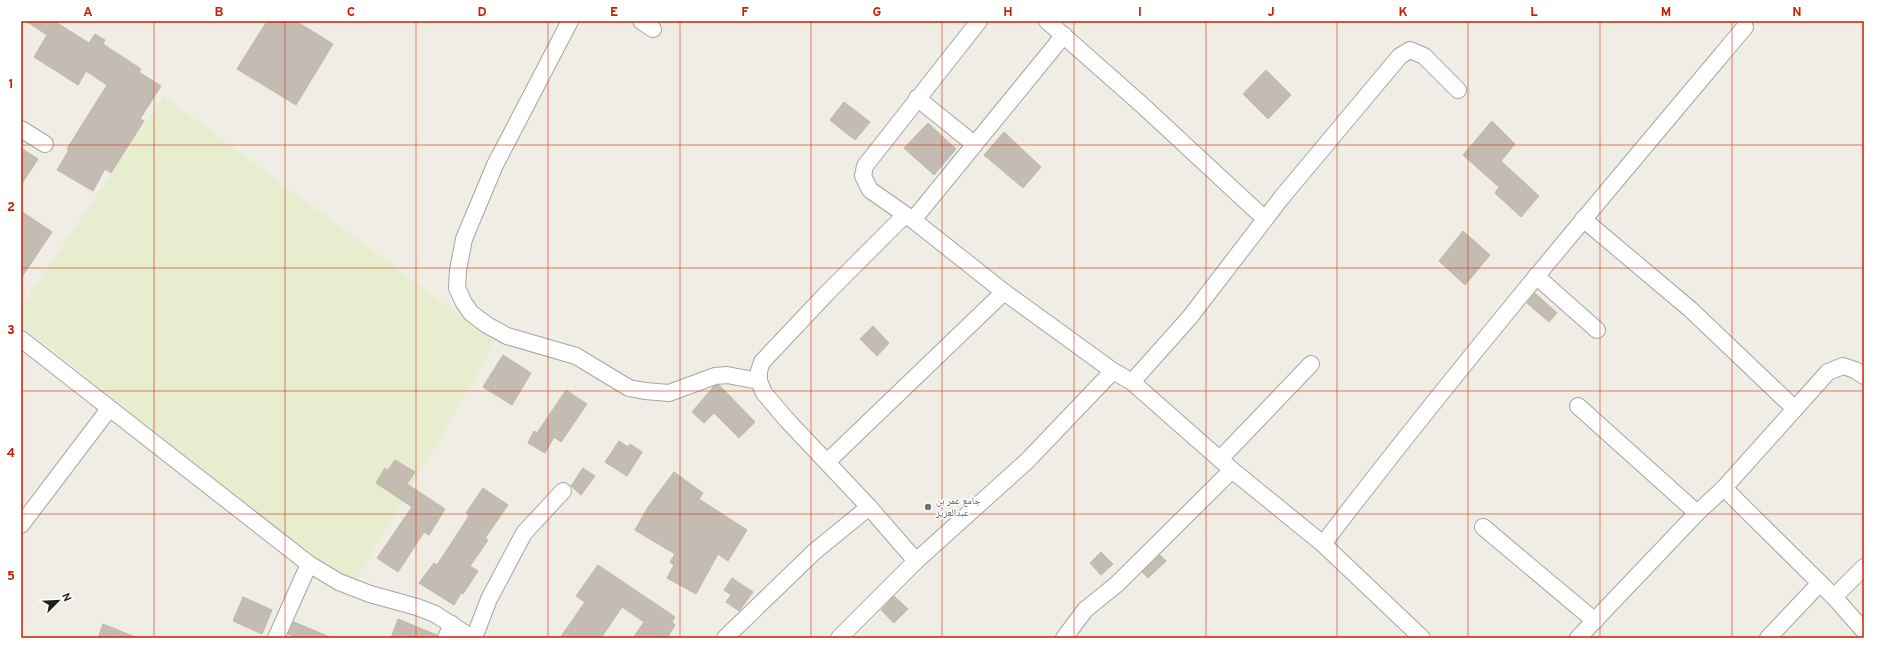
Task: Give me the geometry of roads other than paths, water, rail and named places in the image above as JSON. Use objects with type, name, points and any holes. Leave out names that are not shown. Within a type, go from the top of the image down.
[{"type":"street","points":[[570,21],[495,165],[464,239],[458,270],[457,288],[464,304],[471,313],[487,325],[507,336],[576,356],[628,388],[669,393],[715,376],[727,375],[759,381]]},
{"type":"street","points":[[979,21],[865,166],[864,176],[870,190],[909,218],[1004,292],[1113,371],[1132,382],[1232,470],[1323,544],[1422,638]]},
{"type":"street","points":[[1047,21],[1141,104],[1265,219]]},
{"type":"street","points":[[1323,544],[1376,474],[1536,276],[1745,27]]},
{"type":"street","points":[[916,560],[869,507],[786,419],[764,392],[759,381],[759,371],[762,362],[827,294],[909,218],[974,144],[1064,35]]},
{"type":"street","points":[[1132,382],[1190,317],[1265,219],[1400,56],[1410,50],[1424,56],[1458,90]]},
{"type":"street","points":[[917,98],[974,144]]},
{"type":"street","points":[[21,129],[45,144]]},
{"type":"street","points":[[1583,219],[1690,309],[1795,409]]},
{"type":"street","points":[[1536,276],[1597,330]]},
{"type":"street","points":[[826,462],[1004,292]]},
{"type":"street","points":[[21,339],[308,564],[339,582],[370,594],[418,607],[449,631],[473,638],[489,598],[524,534],[563,491]]},
{"type":"street","points":[[1220,459],[1311,364]]},
{"type":"street","points":[[1578,638],[1697,513],[1724,488],[1828,372],[1842,366],[1855,370],[1864,376]]},
{"type":"street","points":[[839,638],[916,560],[1027,461],[1113,371]]},
{"type":"street","points":[[1578,406],[1697,513]]},
{"type":"street","points":[[21,525],[109,409]]},
{"type":"street","points":[[1064,638],[1085,610],[1117,584],[1232,470]]},
{"type":"street","points":[[1724,488],[1834,597],[1864,631]]},
{"type":"street","points":[[725,638],[814,552],[869,507]]},
{"type":"street","points":[[1483,527],[1595,621]]},
{"type":"street","points":[[276,638],[308,564]]},
{"type":"street","points":[[1834,597],[1864,567]]},
{"type":"street","points":[[1768,638],[1820,583]]},
{"type":"place","name":"جامع عمر بن عبدالعزيز","points":[[928,507]]}]
